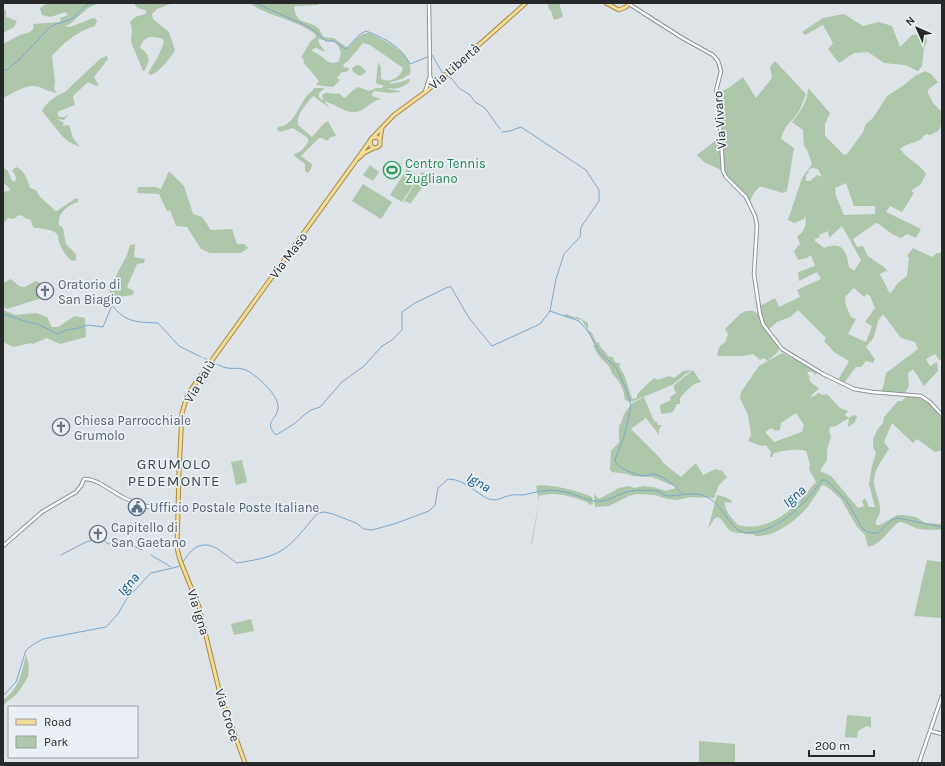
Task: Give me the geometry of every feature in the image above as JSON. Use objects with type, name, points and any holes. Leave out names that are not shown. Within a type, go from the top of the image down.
[{"type":"main road","name":"Via Libertà","points":[[371,139],[394,115],[425,92],[526,3]]},
{"type":"main road","points":[[606,3],[619,10],[626,7],[629,3]]},
{"type":"main road","points":[[355,162],[364,153],[379,146],[382,128]]},
{"type":"main road","points":[[374,148],[370,145],[371,139],[376,137],[380,140]]},
{"type":"main road","name":"Via Maso","points":[[221,347],[371,139]]},
{"type":"main road","name":"Via Palù","points":[[180,561],[177,548],[182,413],[184,404],[194,386],[221,347]]},
{"type":"main road","name":"Via Igna","points":[[180,561],[199,607],[214,666]]},
{"type":"main road","name":"Via Croce","points":[[214,666],[220,694],[245,763]]},
{"type":"street","points":[[429,3],[431,77],[433,85]]},
{"type":"street","name":"Via Vivaro","points":[[629,3],[684,39],[713,55],[719,63],[721,71],[716,91],[719,110],[723,171],[726,177],[746,197],[755,216],[757,225],[754,274],[763,324],[784,351],[824,374],[854,389],[921,396],[930,402],[942,415]]},
{"type":"street","points":[[431,77],[439,80]]},
{"type":"street","points":[[425,92],[431,77]]},
{"type":"street","points":[[429,82],[433,85]]},
{"type":"street","points":[[3,546],[42,512],[76,492],[84,479],[91,479],[120,496],[141,505],[178,512]]},
{"type":"street","points":[[919,763],[942,696]]},
{"type":"street","points":[[931,731],[942,734]]},
{"type":"green space","points":[[47,3],[99,3],[88,8],[70,24],[65,26],[70,27],[93,18],[97,21],[95,26],[71,38],[52,56],[55,82],[54,89],[57,93],[39,87],[30,86],[3,98],[3,44],[20,35],[30,32],[34,28],[33,24],[61,22],[60,18],[68,15],[65,12],[51,17],[42,15],[40,8]]},
{"type":"green space","points":[[135,3],[173,3],[157,9],[152,14],[153,19],[169,32],[175,50],[158,71],[151,75],[148,73],[158,57],[164,42],[163,39],[156,37],[149,37],[143,41],[140,48],[148,55],[148,64],[143,71],[131,42],[132,29],[130,22],[135,17],[145,14],[147,11],[138,8]]},
{"type":"green space","points":[[249,3],[320,3],[317,5],[295,6],[294,8],[297,17],[302,21],[317,27],[324,37],[334,38],[346,47],[349,47],[360,35],[370,33],[390,44],[408,60],[410,74],[389,84],[410,79],[409,82],[402,87],[388,89],[400,92],[389,93],[374,91],[372,96],[381,99],[375,101],[362,110],[357,112],[347,111],[324,101],[330,108],[314,96],[304,106],[298,117],[298,125],[312,137],[323,124],[328,121],[336,136],[331,137],[327,141],[319,138],[301,156],[312,164],[308,173],[305,171],[305,164],[293,154],[298,153],[304,148],[308,142],[308,138],[293,128],[280,132],[277,129],[278,127],[283,126],[292,120],[306,97],[314,88],[325,88],[319,93],[319,97],[322,100],[322,95],[326,93],[339,93],[344,98],[358,87],[369,91],[376,88],[382,88],[383,85],[377,84],[376,82],[378,63],[381,68],[381,79],[384,80],[394,79],[402,72],[403,68],[370,45],[363,43],[343,65],[344,67],[349,68],[349,70],[342,72],[337,78],[340,80],[333,87],[316,85],[319,81],[304,63],[303,58],[301,58],[310,42],[316,37],[315,34],[308,29],[257,8]],"holes":[[[318,39],[334,42],[338,45],[341,53],[339,61],[335,63],[328,62],[312,51],[316,48],[325,52]]]},
{"type":"green space","points":[[546,3],[560,3],[563,17],[554,20],[551,11],[548,8],[549,6]]},
{"type":"green space","points":[[3,8],[6,11],[6,17],[17,21],[14,27],[3,33]]},
{"type":"green space","points":[[844,14],[863,26],[879,22],[892,26],[900,47],[912,35],[924,34],[927,41],[924,49],[922,66],[918,71],[905,65],[884,63],[868,52],[854,53],[839,63],[828,49],[833,43],[823,25],[805,35],[802,32],[823,18]]},
{"type":"green space","points":[[107,56],[108,59],[94,77],[99,86],[88,82],[73,96],[75,105],[57,112],[59,117],[64,117],[69,114],[64,120],[57,119],[64,123],[62,126],[69,125],[73,138],[80,147],[69,142],[63,137],[42,111],[49,102],[65,92],[101,58]]},
{"type":"green space","points":[[775,61],[806,94],[800,109],[785,129],[781,139],[794,148],[787,191],[783,193],[759,187],[750,201],[723,171],[704,162],[697,155],[719,136],[721,131],[723,121],[718,93],[730,87],[743,77],[756,98],[772,78],[770,67]]},
{"type":"green space","points":[[357,65],[361,66],[366,71],[360,76],[353,72],[352,68]]},
{"type":"green space","points":[[925,71],[931,74],[938,82],[928,90],[928,93],[933,103],[942,112],[942,123],[938,131],[930,135],[927,134],[923,136],[922,139],[900,149],[926,174],[921,184],[911,191],[914,193],[902,212],[890,206],[886,212],[921,229],[916,238],[907,234],[901,238],[892,234],[876,223],[853,239],[857,247],[863,246],[868,256],[884,267],[888,272],[885,271],[880,274],[890,294],[898,283],[907,276],[909,258],[907,256],[913,248],[932,257],[937,253],[942,253],[942,360],[939,360],[935,354],[926,359],[930,366],[937,362],[938,371],[924,386],[913,369],[908,373],[909,386],[904,394],[881,393],[886,373],[918,349],[915,342],[901,338],[883,314],[878,321],[874,337],[866,347],[875,359],[873,363],[866,361],[861,367],[856,367],[844,383],[838,380],[849,361],[834,352],[824,341],[826,338],[798,310],[790,317],[777,322],[768,330],[763,322],[760,306],[775,298],[779,307],[800,297],[797,290],[821,279],[817,272],[799,281],[798,272],[815,266],[811,255],[807,258],[798,260],[794,251],[800,244],[797,236],[800,235],[805,227],[805,215],[804,219],[794,223],[788,220],[802,178],[812,164],[804,145],[803,130],[792,122],[801,111],[807,98],[808,88],[830,113],[825,124],[825,136],[844,155],[848,153],[863,132],[866,124],[873,118],[887,96],[915,76]],"holes":[[[812,168],[818,169],[822,177],[817,175],[810,181],[806,181],[806,175],[809,172],[808,170]],[[846,183],[854,206],[875,206],[875,214],[844,215],[836,196],[835,188]],[[842,226],[861,260],[854,271],[849,267],[845,252],[842,248],[839,246],[824,248],[815,241],[815,239],[820,237],[819,235],[828,231],[829,238]],[[854,288],[864,297],[867,294],[870,296],[875,308],[865,322],[872,326],[866,342],[848,334],[856,319],[851,317],[846,306],[845,297]]]},
{"type":"green space","name":"Centro Tennis Zugliano","points":[[390,162],[400,169],[394,179],[384,172]]},
{"type":"green space","points":[[370,165],[379,172],[373,181],[363,175]]},
{"type":"green space","points":[[3,167],[8,171],[14,182],[16,178],[12,171],[16,167],[19,168],[25,176],[30,188],[36,190],[40,197],[55,211],[76,198],[79,200],[61,213],[59,221],[59,225],[63,228],[66,244],[76,254],[76,260],[72,261],[64,252],[56,233],[34,228],[31,220],[22,215],[17,216],[14,219],[8,218],[3,224],[3,192],[11,190],[3,182]]},
{"type":"green space","points":[[407,169],[419,176],[402,202],[390,195]]},
{"type":"green space","points":[[169,171],[184,186],[193,214],[202,217],[211,230],[232,229],[237,244],[244,244],[248,248],[241,253],[210,253],[201,249],[187,227],[176,226],[170,210],[167,211],[159,194],[137,193],[138,187],[155,187],[161,189]]},
{"type":"green space","points":[[422,172],[430,177],[410,204],[406,201],[403,203]]},
{"type":"green space","points":[[363,184],[392,202],[381,219],[352,201]]},
{"type":"green space","points":[[135,244],[134,257],[145,259],[144,263],[137,264],[127,287],[134,291],[133,295],[118,297],[111,295],[109,289],[127,255],[130,245]]},
{"type":"green space","points":[[11,279],[19,286],[25,287],[36,281],[42,284],[38,293],[39,295],[48,296],[7,309],[3,306],[3,283]]},
{"type":"green space","points":[[3,310],[16,315],[36,313],[47,317],[52,327],[58,327],[75,316],[85,318],[86,337],[60,344],[47,338],[33,344],[31,343],[13,347],[3,342]]},
{"type":"green space","points":[[746,311],[753,311],[759,314],[764,329],[780,347],[777,353],[767,361],[764,358],[760,360],[753,354],[743,356],[717,355],[719,347],[725,342],[728,334],[725,329],[740,314]]},
{"type":"green space","points":[[566,314],[578,317],[588,323],[588,330],[592,333],[596,342],[599,343],[608,356],[613,357],[615,362],[621,364],[619,366],[625,377],[632,399],[637,398],[639,392],[654,378],[658,380],[669,376],[674,378],[683,371],[691,370],[672,385],[631,402],[625,400],[621,386],[612,374],[609,367],[597,353],[593,345],[595,345],[582,320],[563,316]]},
{"type":"green space","points":[[782,353],[819,372],[815,375],[813,372],[807,373],[812,384],[819,388],[810,397],[815,396],[818,393],[823,395],[827,394],[840,408],[848,411],[845,415],[846,416],[849,418],[853,415],[857,416],[855,422],[849,427],[849,419],[847,419],[836,426],[830,427],[829,432],[831,436],[827,450],[827,460],[820,471],[831,476],[858,508],[864,506],[862,501],[865,498],[869,507],[875,507],[869,484],[876,453],[873,447],[873,440],[877,430],[883,423],[884,417],[898,401],[902,401],[907,396],[920,398],[928,402],[942,417],[942,450],[935,452],[917,439],[913,443],[892,423],[884,442],[889,449],[879,465],[874,478],[880,510],[876,525],[880,525],[897,515],[904,515],[916,517],[925,523],[942,524],[942,529],[921,529],[899,522],[881,540],[868,547],[865,535],[857,527],[841,499],[824,485],[821,486],[809,505],[801,514],[787,526],[775,532],[763,536],[735,533],[730,531],[718,517],[714,519],[708,529],[717,495],[732,501],[731,503],[725,502],[725,505],[729,514],[738,525],[764,525],[786,513],[816,482],[809,469],[810,464],[806,451],[798,450],[774,453],[772,457],[770,457],[771,452],[766,445],[762,446],[748,441],[751,435],[748,415],[740,398],[741,392],[759,366]],"holes":[[[796,413],[804,425],[802,432],[774,442],[765,432],[771,428],[776,431],[780,430],[781,423]]]},
{"type":"green space","points":[[693,370],[701,382],[692,386],[680,398],[680,404],[677,404],[673,412],[661,414],[660,405],[671,400],[670,397],[676,393],[674,385]]},
{"type":"green space","points":[[644,397],[654,421],[657,422],[658,425],[662,425],[659,429],[659,435],[646,418],[631,429],[661,459],[663,463],[681,477],[696,463],[703,475],[716,469],[722,471],[727,477],[719,485],[714,498],[691,497],[677,500],[667,499],[655,495],[637,494],[629,496],[609,506],[595,507],[594,494],[599,499],[619,488],[628,486],[634,488],[644,486],[666,491],[676,488],[652,477],[632,476],[612,472],[610,470],[611,451],[619,442],[619,426],[623,416],[631,404]]},
{"type":"green space","points":[[242,460],[247,482],[236,485],[231,462]]},
{"type":"green space","points":[[540,485],[573,490],[592,497],[593,504],[590,505],[587,502],[569,496],[557,494],[539,496],[539,501],[536,486]]},
{"type":"green space","points":[[539,501],[532,544],[531,544]]},
{"type":"green space","points":[[927,560],[942,562],[942,618],[914,616]]},
{"type":"green space","points":[[251,619],[254,631],[234,635],[231,624]]},
{"type":"green space","points":[[26,654],[29,666],[28,677],[17,694],[3,705],[3,700],[13,691],[19,680]]},
{"type":"green space","points":[[847,715],[871,717],[871,728],[867,726],[858,731],[857,738],[845,737]]},
{"type":"green space","points":[[699,741],[735,744],[735,763],[699,762]]},
{"type":"waterway","points":[[3,71],[8,69],[20,59],[49,28],[72,19],[85,6],[93,3]]},
{"type":"waterway","points":[[144,3],[153,3]]},
{"type":"waterway","points":[[255,3],[307,26],[326,41],[334,41],[345,49],[360,34],[366,31],[397,47],[410,64],[432,55],[443,74]]},
{"type":"waterway","points":[[446,76],[451,78],[459,88],[470,95],[475,102],[485,108],[500,129]]},
{"type":"waterway","points":[[212,362],[225,368],[248,371],[257,377],[272,392],[278,408],[271,424],[272,431],[276,435],[294,424],[311,410],[320,407],[342,382],[364,366],[382,346],[392,340],[402,330],[402,312],[415,303],[448,287],[451,287],[469,318],[492,346],[540,324],[550,311],[556,279],[564,254],[580,237],[581,227],[599,201],[599,190],[586,170],[521,127],[502,132]]},
{"type":"waterway","points":[[3,314],[38,324],[57,334],[88,325],[103,327],[112,305],[122,315],[132,320],[138,322],[158,323],[179,346],[201,357]]},
{"type":"waterway","points":[[550,311],[579,321],[589,333],[600,353],[616,367],[626,389],[631,406],[624,437],[615,459],[616,463],[621,468],[635,474],[643,476],[654,474],[662,477],[683,494]]},
{"type":"waterway","points":[[204,358],[208,360]]},
{"type":"waterway","name":"Igna","points":[[183,562],[193,549],[201,545],[212,546],[237,563],[271,556],[293,541],[318,513],[324,512],[333,514],[356,523],[364,529],[372,530],[394,524],[429,511],[435,505],[438,488],[448,479],[462,482],[484,497],[494,500],[511,495],[523,495],[548,490],[565,492],[588,500],[597,501],[606,500],[633,491],[658,491],[669,496],[696,494],[705,496],[713,501],[736,528],[742,532],[749,533],[762,531],[772,527],[789,516],[804,502],[822,480],[826,480],[846,500],[863,529],[870,533],[878,533],[892,520],[898,518],[942,527]]},
{"type":"waterway","points":[[61,555],[86,542],[101,538],[108,544],[120,540],[142,550]]},
{"type":"waterway","points":[[151,555],[171,567]]},
{"type":"waterway","name":"Igna","points":[[3,696],[16,682],[26,650],[34,644],[43,639],[106,627],[118,614],[126,600],[151,573],[181,565]]},
{"type":"place","name":"Centro Tennis Zugliano","points":[[392,170]]},
{"type":"place","name":"Oratorio di San Biagio","points":[[45,291]]},
{"type":"place","name":"Chiesa Parrocchiale Grumolo","points":[[61,427]]},
{"type":"place","name":"Ufficio Postale Poste Italiane","points":[[137,507]]},
{"type":"place","name":"Capitello di San Gaetano","points":[[98,534]]},
{"type":"district","name":"GRUMOLO PEDEMONTE","points":[[174,472]]}]
